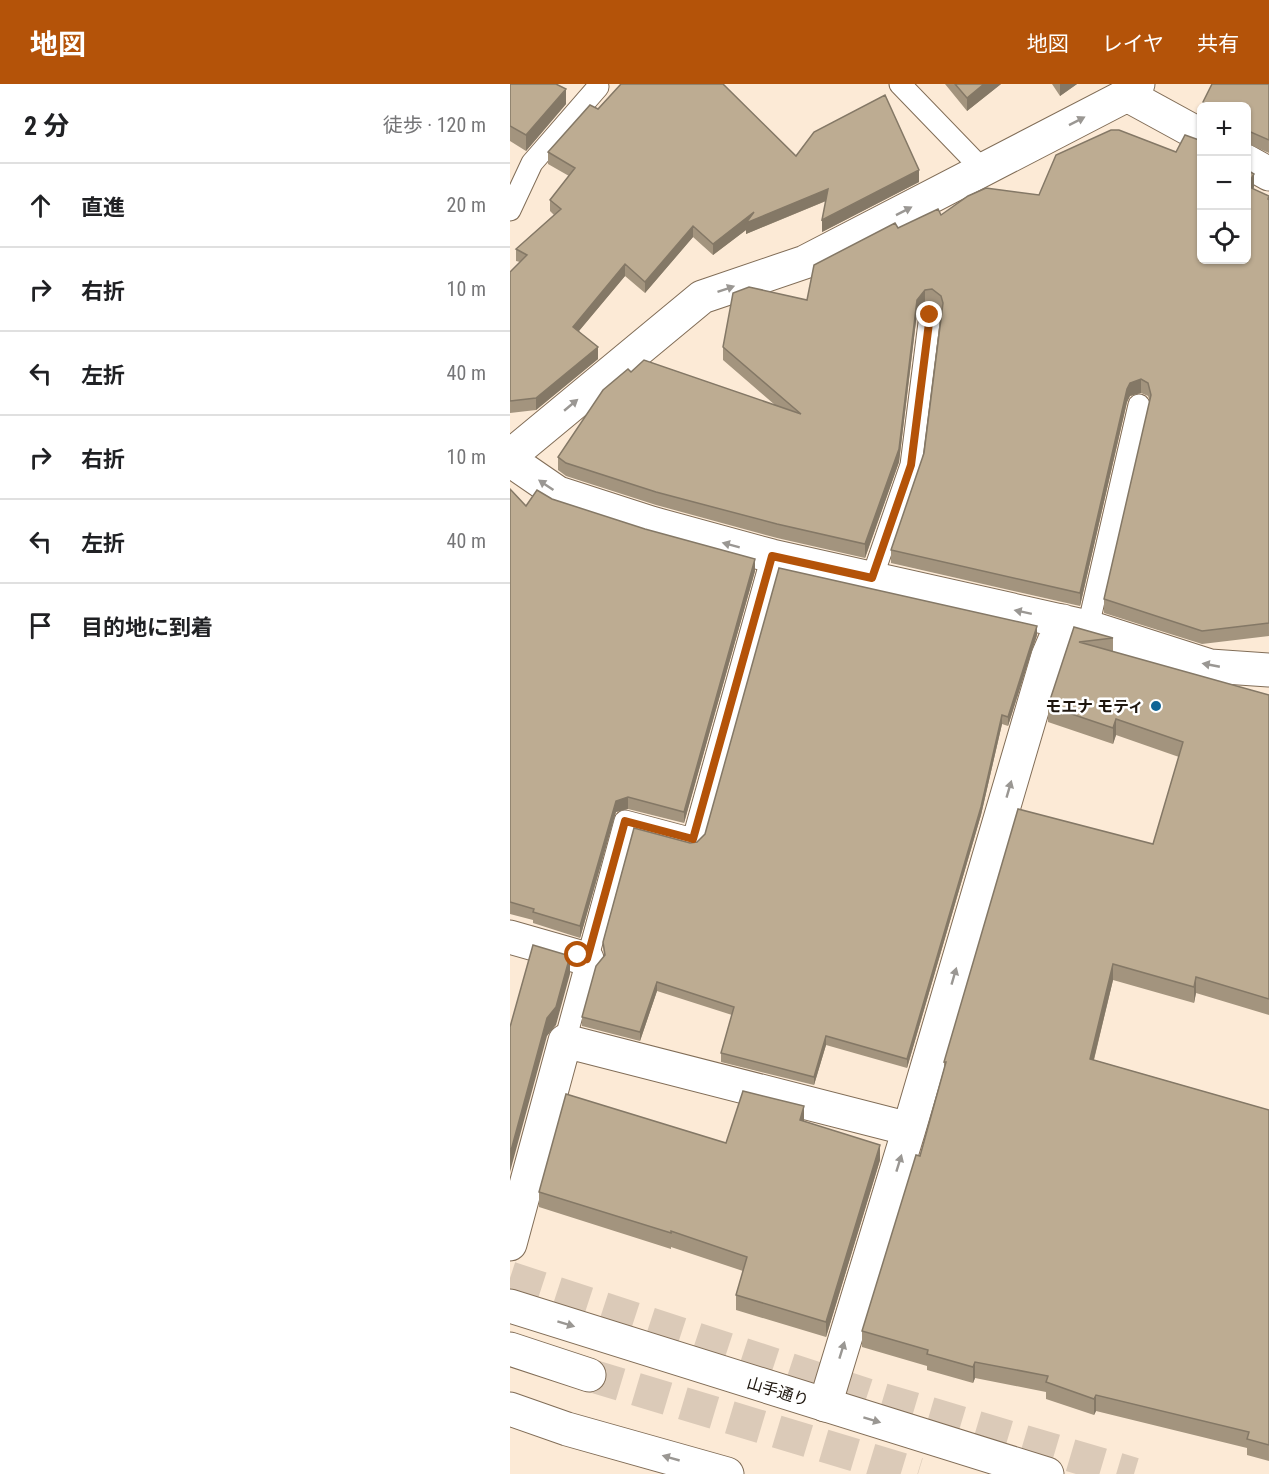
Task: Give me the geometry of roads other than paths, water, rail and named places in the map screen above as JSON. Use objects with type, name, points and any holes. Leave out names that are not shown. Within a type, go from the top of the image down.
[{"type":"main road","points":[[1197,133],[1133,90],[805,262],[702,297],[510,458],[558,493],[651,524],[772,556],[1076,624],[1210,666],[1269,670]]},
{"type":"main road","points":[[1251,164],[1269,174]]},
{"type":"main road","points":[[825,1406],[1048,656],[1076,624]]},
{"type":"main road","points":[[510,937],[587,959]]},
{"type":"main road","points":[[510,1244],[565,1041],[909,1129]]},
{"type":"main road","name":"山手通り","points":[[510,1306],[1047,1474]]},
{"type":"main road","points":[[510,1349],[589,1375]]},
{"type":"main road","points":[[510,1409],[567,1429],[727,1474]]},
{"type":"lane","points":[[900,84],[983,170]]},
{"type":"lane","points":[[510,210],[532,163],[598,87]]},
{"type":"lane","points":[[872,578],[911,465],[930,315]]},
{"type":"lane","points":[[1076,624],[1138,405]]},
{"type":"lane","points":[[565,1041],[625,821],[693,839],[772,556]]},
{"type":"tunnel","points":[[510,1278],[871,1396],[1134,1474]]},
{"type":"tunnel","points":[[589,1375],[918,1474]]},
{"type":"place","name":"モエナ モティ","points":[[1156,706]]}]
